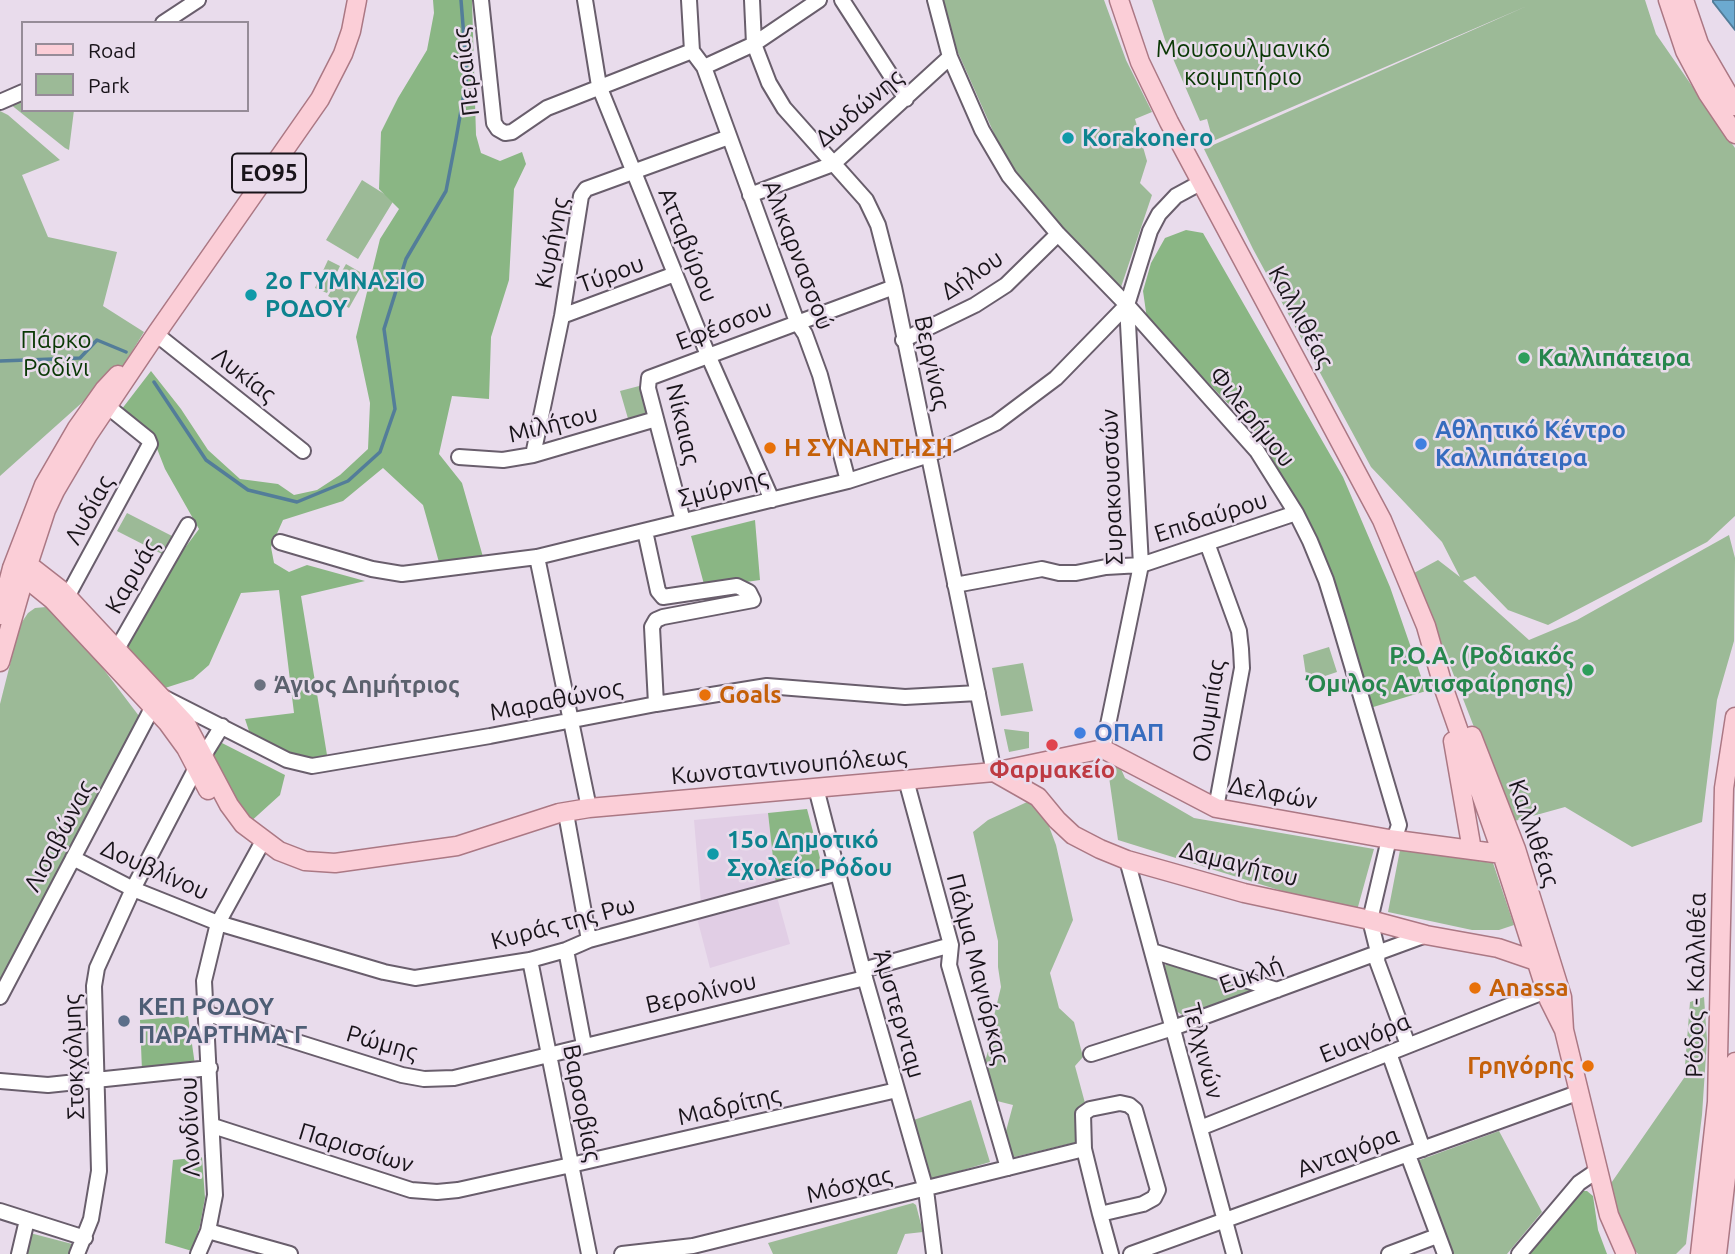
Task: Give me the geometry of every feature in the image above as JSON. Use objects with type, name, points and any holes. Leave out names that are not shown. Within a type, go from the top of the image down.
[{"type":"main road","name":"ΕΟ95","points":[[0,615],[37,537],[55,491],[107,406],[320,99],[343,54],[357,0]]},
{"type":"main road","name":"Καλλιθέας","points":[[1119,0],[1140,62],[1200,183],[1382,520],[1422,614],[1444,689],[1509,851]]},
{"type":"main road","points":[[1668,0],[1685,51],[1712,100],[1735,134]]},
{"type":"main road","points":[[1684,0],[1699,44],[1735,106]]},
{"type":"main road","name":"ΕΟ95","points":[[0,662],[17,603],[34,505],[66,447],[104,390],[156,334]]},
{"type":"main road","points":[[37,537],[40,556],[60,595],[161,706]]},
{"type":"main road","points":[[21,571],[60,595],[117,649],[161,706]]},
{"type":"main road","points":[[17,603],[31,595],[60,595]]},
{"type":"main road","name":"Καλλιθέας","points":[[1437,659],[1454,687],[1534,931],[1562,997],[1564,1030]]},
{"type":"main road","points":[[1444,689],[1472,850]]},
{"type":"main road","name":"Κωνσταντινουπόλεως","points":[[161,706],[186,724],[199,761],[236,816],[270,857],[303,869],[339,872],[469,851],[567,819],[589,808]]},
{"type":"main road","name":"Ρόδος - Καλλιθέα","points":[[1700,1254],[1711,1164],[1720,1048],[1724,788],[1735,717]]},
{"type":"main road","points":[[994,772],[1103,749]]},
{"type":"main road","name":"Δελφών","points":[[1103,749],[1216,808],[1390,839],[1472,850],[1509,851]]},
{"type":"main road","points":[[1038,797],[1038,782],[1050,759]]},
{"type":"main road","name":"Κωνσταντινουπόλεως","points":[[261,845],[305,861],[335,863],[457,846],[559,813],[589,808],[994,772]]},
{"type":"main road","name":"Δαμαγήτου","points":[[994,772],[1038,797],[1073,835],[1127,860],[1244,893],[1426,935],[1498,948],[1536,961]]},
{"type":"main road","name":"Καλλιθέας","points":[[1534,931],[1536,961],[1564,1030],[1609,1215],[1627,1253]]},
{"type":"main road","points":[[1498,948],[1534,931]]},
{"type":"main road","name":"Ρόδος - Καλλιθέα","points":[[1717,1254],[1735,1062]]},
{"type":"main road","points":[[1688,1254],[1703,1231]]},
{"type":"street","points":[[166,21],[198,0]]},
{"type":"street","name":"Περαίας","points":[[481,0],[494,122],[498,130],[512,132],[547,108],[599,86]]},
{"type":"street","name":"Ατταβύρου","points":[[585,0],[599,86],[708,355],[772,500]]},
{"type":"street","points":[[599,86],[692,51],[689,0]]},
{"type":"street","name":"Βεργίνας","points":[[752,0],[754,44],[769,83],[784,108],[866,200],[878,225],[894,287],[994,772]]},
{"type":"street","points":[[704,67],[754,44],[820,0]]},
{"type":"street","points":[[842,0],[906,99]]},
{"type":"street","name":"Φιλερήμου","points":[[934,0],[950,57],[982,130],[1009,176],[1058,234],[1126,305],[1256,451],[1296,513],[1326,580],[1399,825],[1396,834],[1390,839],[1370,920]]},
{"type":"street","name":"Αλικαρνασσού","points":[[692,51],[704,67],[797,322],[805,334],[820,376],[848,481]]},
{"type":"street","name":"Δωδώνης","points":[[750,195],[833,164],[950,57]]},
{"type":"street","points":[[0,102],[21,93]]},
{"type":"street","name":"Κυρήνης","points":[[534,455],[562,316],[581,196],[586,189],[729,137]]},
{"type":"street","points":[[1126,305],[1150,231],[1160,214],[1175,196],[1200,183]]},
{"type":"street","name":"Δήλου","points":[[904,340],[975,305],[1006,285],[1058,234]]},
{"type":"street","name":"Τύρου","points":[[562,316],[676,274]]},
{"type":"street","name":"Εφέσσου","points":[[649,378],[894,287]]},
{"type":"street","name":"Σμύρνης","points":[[280,542],[372,569],[402,574],[537,557],[848,481],[929,455],[996,423],[1056,378],[1126,305]]},
{"type":"street","name":"Συρακουσσών","points":[[1103,749],[1141,565],[1126,305]]},
{"type":"street","name":"Λυκίας","points":[[156,334],[303,451]]},
{"type":"street","name":"Νίκαιας","points":[[649,378],[648,388],[683,521]]},
{"type":"street","name":"Λυδίας","points":[[60,595],[150,444],[148,439],[107,406]]},
{"type":"street","name":"Μιλήτου","points":[[458,457],[503,460],[534,455],[656,419]]},
{"type":"street","name":"Επιδαύρου","points":[[955,585],[1042,569],[1076,573],[1106,567],[1141,565],[1296,513]]},
{"type":"street","name":"Καρυάς","points":[[117,649],[188,525]]},
{"type":"street","points":[[645,531],[658,592],[663,597],[737,586],[749,592],[753,600],[656,620],[652,628],[656,704]]},
{"type":"street","name":"Ολυμπίας","points":[[1207,543],[1238,631],[1242,668],[1216,808]]},
{"type":"street","points":[[537,557],[589,808]]},
{"type":"street","name":"Μαραθώνος","points":[[161,706],[222,726],[287,760],[312,766],[767,686],[905,696],[978,693]]},
{"type":"street","name":"Λισαβώνας","points":[[0,997],[74,858],[161,706]]},
{"type":"street","name":"Στοκχόλμης","points":[[77,1254],[85,1238],[96,1198],[99,1171],[94,986],[97,968],[133,889],[199,761],[222,726]]},
{"type":"street","name":"Πάλμα Μαγιόρκας","points":[[906,780],[951,945],[949,965],[1008,1168]]},
{"type":"street","name":"Άμστερνταμ","points":[[816,788],[864,974],[926,1190],[934,1254]]},
{"type":"street","points":[[567,819],[589,940]]},
{"type":"street","name":"Λονδίνου","points":[[198,1254],[208,1231],[215,1195],[204,981],[218,923],[261,845]]},
{"type":"street","name":"Δουβλίνου","points":[[74,858],[133,889],[218,923]]},
{"type":"street","name":"Τελχινών","points":[[1127,860],[1234,1254]]},
{"type":"street","name":"Κυράς της Ρω","points":[[218,923],[384,972],[415,978],[530,960],[589,940],[838,873]]},
{"type":"street","points":[[1370,920],[1378,952],[1377,961],[1409,1045]]},
{"type":"street","name":"Ευκλή","points":[[1091,1054],[1173,1028],[1426,935]]},
{"type":"street","name":"Βερολίνου","points":[[549,1053],[864,974],[951,945]]},
{"type":"street","points":[[566,950],[584,1045]]},
{"type":"street","points":[[1152,951],[1277,990]]},
{"type":"street","name":"Βαρσοβίας","points":[[530,960],[589,1254]]},
{"type":"street","name":"Ευαγόρα","points":[[1200,1128],[1546,991]]},
{"type":"street","name":"Ρώμης","points":[[205,1013],[401,1075],[424,1079],[454,1078],[549,1053]]},
{"type":"street","points":[[1389,1053],[1423,1149]]},
{"type":"street","points":[[0,1081],[48,1085],[210,1068]]},
{"type":"street","name":"Μαδρίτης","points":[[571,1165],[897,1090]]},
{"type":"street","name":"Ανταγόρα","points":[[1131,1254],[1580,1092]]},
{"type":"street","points":[[1100,1214],[1143,1204],[1154,1198],[1158,1190],[1135,1110],[1129,1105],[1120,1103],[1090,1109],[1083,1114],[1084,1149],[1100,1214],[1111,1254]]},
{"type":"street","name":"Παρισσίων","points":[[213,1126],[411,1190],[437,1192],[458,1189],[571,1165]]},
{"type":"street","name":"Μόσχας","points":[[622,1254],[692,1246],[1084,1149]]},
{"type":"street","points":[[1408,1155],[1445,1254]]},
{"type":"street","points":[[1519,1254],[1579,1183],[1598,1170]]},
{"type":"street","points":[[0,1211],[85,1238]]},
{"type":"street","points":[[19,1254],[27,1220]]},
{"type":"street","points":[[208,1231],[290,1254]]},
{"type":"street","points":[[1389,1254],[1437,1236]]},
{"type":"shaded area","points":[[768,813],[776,885],[701,903],[694,820]]},
{"type":"shaded area","points":[[777,897],[790,944],[710,968],[697,918]]},
{"type":"green space","points":[[433,0],[472,0],[476,135],[481,153],[500,161],[522,152],[526,164],[514,189],[509,280],[491,337],[489,399],[452,396],[439,454],[462,483],[485,564],[442,573],[423,505],[383,468],[343,501],[283,520],[271,547],[274,563],[289,572],[307,565],[365,581],[301,596],[327,755],[298,760],[249,731],[245,719],[294,713],[279,590],[241,593],[209,665],[193,679],[165,688],[117,639],[199,529],[165,469],[156,446],[118,414],[151,371],[208,450],[240,479],[278,484],[294,495],[317,490],[340,475],[368,449],[370,403],[356,337],[380,239],[399,209],[379,189],[381,132],[427,50],[434,13]]},
{"type":"green space","name":"Korakonero","points":[[940,0],[1104,0],[1126,60],[1152,112],[1135,119],[1147,161],[1140,183],[1152,195],[1118,296],[1004,156],[944,21]]},
{"type":"green space","name":"Καλλιπάτειρα","points":[[1152,0],[1645,0],[1656,34],[1735,148],[1735,516],[1707,542],[1548,625],[1508,610],[1475,576],[1463,581],[1529,640],[1577,620],[1729,535],[1735,558],[1734,641],[1717,700],[1702,822],[1632,847],[1565,807],[1511,822],[1414,573],[1438,560],[1460,577],[1442,542],[1371,467],[1253,249],[1204,149],[1527,6],[1213,141],[1207,119],[1200,121],[1165,40]]},
{"type":"green space","points":[[21,96],[21,112],[74,112],[69,150],[65,148],[10,104]]},
{"type":"green space","name":"Πάρκο Ροδίνι","points":[[0,111],[60,160],[22,175],[48,237],[117,252],[103,306],[144,332],[123,366],[0,476]]},
{"type":"green space","points":[[362,180],[394,200],[358,259],[326,240]]},
{"type":"green space","points":[[1186,230],[1203,233],[1343,477],[1390,587],[1426,691],[1370,708],[1290,491],[1260,437],[1147,319],[1143,291],[1151,263],[1165,238]]},
{"type":"green space","points":[[328,260],[340,266],[327,293],[315,288]]},
{"type":"green space","points":[[346,264],[367,276],[349,308],[328,296]]},
{"type":"green space","points":[[643,385],[650,417],[629,422],[620,391]]},
{"type":"green space","points":[[127,513],[172,536],[162,554],[117,531]]},
{"type":"green space","points":[[755,520],[760,580],[705,588],[691,536]]},
{"type":"green space","points":[[46,607],[61,613],[139,716],[0,984],[0,704],[20,625],[35,608]]},
{"type":"green space","points":[[1329,647],[1337,672],[1307,682],[1303,655]]},
{"type":"green space","points":[[1023,663],[1033,711],[1001,716],[992,668]]},
{"type":"green space","points":[[1004,729],[1029,732],[1029,748],[1009,752]]},
{"type":"green space","points":[[220,742],[285,775],[280,795],[248,824],[209,760]]},
{"type":"green space","points":[[1107,763],[1121,769],[1125,778],[1194,818],[1374,849],[1356,914],[1118,840]]},
{"type":"green space","points":[[1038,797],[1056,845],[1073,920],[1050,973],[1059,1008],[1074,1022],[1083,1057],[1075,1066],[1085,1103],[1078,1111],[1081,1141],[1010,1158],[1006,1131],[1013,1105],[993,1100],[983,1069],[997,1019],[994,1016],[1001,987],[998,941],[973,832],[988,820]]},
{"type":"green space","points":[[807,809],[824,873],[776,885],[768,813]]},
{"type":"green space","points":[[1400,850],[1493,863],[1514,925],[1499,930],[1472,930],[1388,912]]},
{"type":"green space","points":[[1170,964],[1252,984],[1256,992],[1187,1018],[1176,1011],[1162,966]]},
{"type":"green space","points":[[1704,997],[1707,1040],[1702,1115],[1686,1244],[1676,1254],[1638,1254],[1627,1242],[1607,1189],[1684,1078],[1690,1002]]},
{"type":"green space","points":[[188,1016],[195,1065],[142,1071],[140,1020]]},
{"type":"green space","points":[[971,1100],[990,1162],[926,1181],[908,1122]]},
{"type":"green space","points":[[1499,1131],[1542,1212],[1507,1254],[1453,1254],[1417,1161]]},
{"type":"green space","points":[[202,1157],[205,1198],[192,1251],[165,1243],[173,1160]]},
{"type":"green space","points":[[1580,1191],[1587,1191],[1593,1196],[1598,1230],[1607,1254],[1529,1254],[1569,1207],[1574,1196]]},
{"type":"green space","points":[[913,1203],[916,1205],[923,1232],[905,1234],[897,1254],[773,1254],[768,1243]]},
{"type":"green space","points":[[30,1233],[76,1245],[69,1254],[24,1254]]},
{"type":"water","points":[[1735,0],[1735,30],[1713,2]]},
{"type":"waterway","points":[[154,382],[206,460],[248,490],[297,502],[348,481],[380,452],[395,409],[384,329],[406,259],[446,191],[456,139],[467,76],[461,0]]},
{"type":"waterway","points":[[0,361],[80,358],[97,340],[126,352]]},
{"type":"place","name":"Korakonero","points":[[1068,138]]},
{"type":"place","name":"2ο ΓΥΜΝΑΣΙΟ ΡΟΔΟΥ","points":[[251,295]]},
{"type":"place","name":"Καλλιπάτειρα","points":[[1524,358]]},
{"type":"place","name":"Αθλητικό Κέντρο Καλλιπάτειρα","points":[[1421,444]]},
{"type":"place","name":"Η ΣΥΝΑΝΤΗΣΗ","points":[[770,448]]},
{"type":"place","name":"Ρ.Ο.Α. (Ροδιακός Όμιλος Αντισφαίρησης)","points":[[1588,670]]},
{"type":"place","name":"Άγιος Δημήτριος","points":[[260,685]]},
{"type":"place","name":"Goals","points":[[705,695]]},
{"type":"place","name":"ΟΠΑΠ","points":[[1080,733]]},
{"type":"place","name":"Φαρμακείο","points":[[1052,745]]},
{"type":"place","name":"15ο Δημοτικό Σχολείο Ρόδου","points":[[713,854]]},
{"type":"place","name":"Anassa","points":[[1475,988]]},
{"type":"place","name":"ΚΕΠ ΡΟΔΟΥ ΠΑΡΑΡΤΗΜΑ Γ","points":[[124,1021]]},
{"type":"place","name":"Γρηγόρης","points":[[1588,1066]]},
{"type":"park label","name":"Μουσουλμανικό κοιμητήριο","points":[[1243,63]]}]
